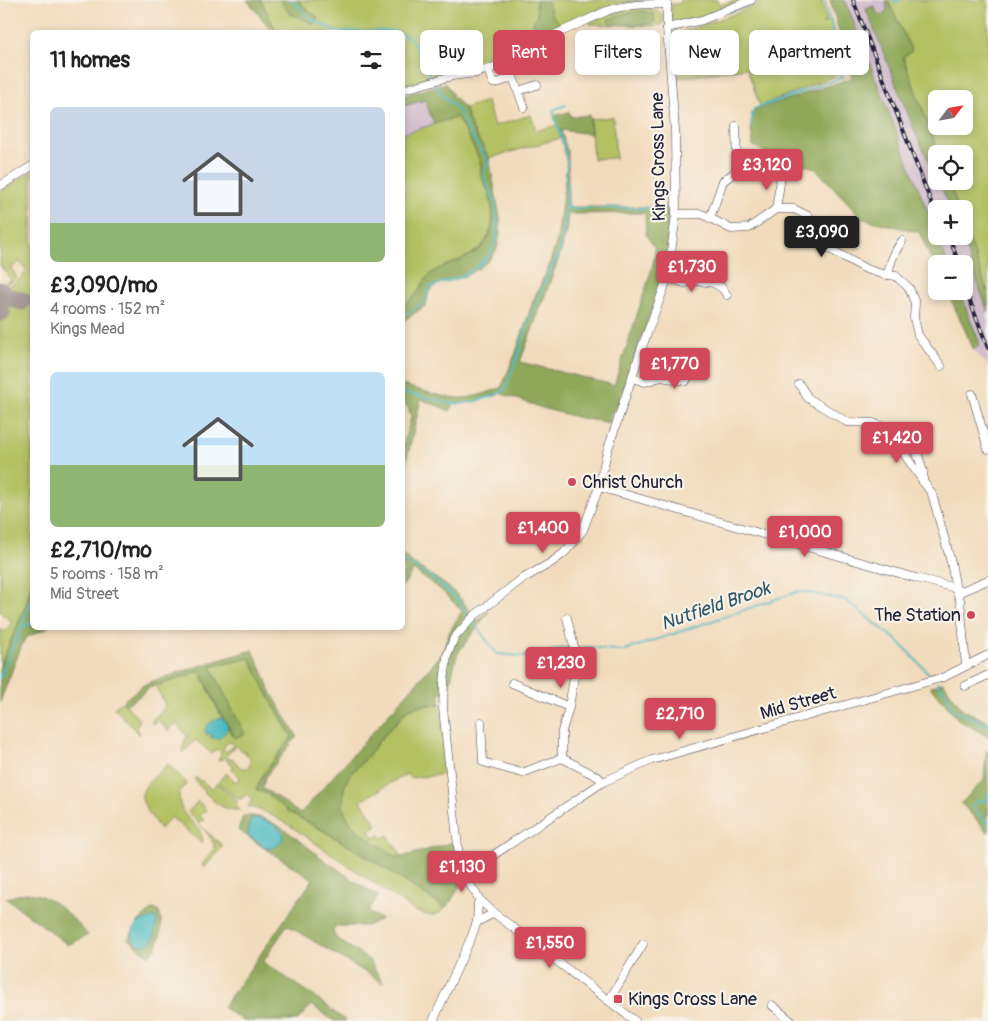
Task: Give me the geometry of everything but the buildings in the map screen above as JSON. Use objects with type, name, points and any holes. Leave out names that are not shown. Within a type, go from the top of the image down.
[{"type":"street","points":[[667,28],[702,20],[751,0]]},
{"type":"street","points":[[405,89],[452,76],[488,70],[501,65],[545,39],[607,11],[626,5],[667,2]]},
{"type":"street","name":"Kings Cross Lane","points":[[635,1021],[494,912],[480,900],[469,883],[459,854],[456,830],[444,716],[444,683],[450,646],[466,624],[522,579],[563,554],[583,530],[599,487],[607,452],[668,277],[676,214],[675,130],[667,28],[667,2]]},
{"type":"street","points":[[488,70],[492,82],[495,84],[512,74],[524,107]]},
{"type":"street","points":[[518,91],[537,85]]},
{"type":"street","points":[[710,218],[723,181],[734,173],[737,168],[736,126]]},
{"type":"street","points":[[0,186],[30,167]]},
{"type":"street","points":[[776,209],[781,177],[777,169]]},
{"type":"street","points":[[676,214],[702,214],[731,229],[749,228],[776,209],[794,209],[808,216],[828,248],[866,269],[896,276],[909,288],[915,303],[914,318],[918,335],[941,366]]},
{"type":"street","points":[[888,275],[893,254],[902,241]]},
{"type":"street","points":[[668,277],[684,283],[700,281],[714,283],[722,288],[726,295]]},
{"type":"street","points":[[632,378],[644,382],[661,377],[686,381],[694,358]]},
{"type":"street","points":[[798,384],[808,398],[847,422],[873,423],[886,428],[932,494],[960,600],[966,666]]},
{"type":"street","points":[[972,394],[988,448]]},
{"type":"street","points":[[914,441],[923,472],[923,482]]},
{"type":"street","points":[[599,487],[948,586],[956,590],[962,591],[988,580]]},
{"type":"street","points":[[562,758],[562,731],[569,707],[577,659],[566,618]]},
{"type":"street","name":"Mid Street","points":[[465,874],[604,782],[652,760],[944,677],[988,655]]},
{"type":"street","points":[[965,686],[988,675]]},
{"type":"street","points":[[512,682],[569,707]]},
{"type":"street","points":[[481,722],[483,762],[522,773],[562,758],[604,782]]},
{"type":"street","points":[[433,1021],[471,938],[477,922],[478,903],[480,900]]},
{"type":"street","points":[[477,922],[494,912]]},
{"type":"street","points":[[609,1000],[643,944]]},
{"type":"street","points":[[772,1005],[791,1021]]},
{"type":"shaded area","points":[[830,0],[885,0],[886,2],[928,130],[928,135],[930,135],[933,145],[928,145],[928,190],[951,190],[955,200],[928,200],[928,244],[860,75],[869,75],[869,30],[841,30]]},
{"type":"shaded area","points":[[425,100],[434,124],[405,133],[405,105]]},
{"type":"shaded area","points":[[928,245],[968,245],[972,255],[932,255]]},
{"type":"shaded area","points":[[973,258],[988,294],[988,366],[974,350],[951,300],[973,300]]},
{"type":"green space","points":[[247,0],[260,0],[276,30],[271,30]]},
{"type":"green space","points":[[260,0],[280,0],[290,13],[313,24],[318,17],[298,0],[536,0],[537,16],[533,23],[536,30],[493,30],[493,60],[483,63],[483,30],[420,30],[420,75],[433,75],[430,76],[431,78],[405,84],[405,30],[276,30]]},
{"type":"green space","points":[[280,0],[298,0],[318,17],[314,24],[289,13]]},
{"type":"green space","points":[[536,0],[548,0],[551,14],[562,25],[553,30],[542,30],[539,25],[535,26],[533,22],[537,16]]},
{"type":"green space","points":[[548,0],[656,0],[605,7],[557,30],[553,30],[562,25],[551,14]]},
{"type":"green space","points":[[680,0],[717,0],[719,5],[746,0],[699,18],[680,21],[673,20],[671,17],[672,4],[680,4]]},
{"type":"green space","points":[[766,0],[821,0],[827,20],[822,23],[831,20],[833,30],[749,30],[749,74],[747,68],[739,69],[739,30],[688,30],[740,12]]},
{"type":"green space","points":[[830,0],[845,0],[857,30],[838,30]]},
{"type":"green space","points":[[885,0],[988,0],[988,294],[971,245],[973,245],[973,200],[955,200],[952,190],[973,190],[973,145],[936,145],[932,135],[973,135],[973,90],[928,90],[928,124],[903,57],[911,50],[888,1],[886,2]]},
{"type":"green space","points":[[888,1],[912,51],[903,57],[928,124],[928,135],[932,135],[936,145],[928,145],[928,159],[915,132],[866,9],[874,6],[878,15],[883,15],[887,10],[886,2]]},
{"type":"green space","points":[[642,8],[658,10],[662,15],[663,24],[654,26],[590,24],[590,22],[622,10]]},
{"type":"green space","points":[[643,11],[654,14],[655,22],[649,24],[610,24],[608,20],[616,16]]},
{"type":"green space","points":[[869,61],[928,213],[928,245],[941,245],[944,255],[930,255],[919,232],[863,219],[815,168],[771,155],[753,146],[752,111],[852,78],[851,75],[869,75]]},
{"type":"green space","points":[[678,75],[699,75],[678,78]]},
{"type":"green space","points":[[749,75],[837,75],[760,106]]},
{"type":"green space","points":[[446,83],[453,96],[464,108],[471,127],[489,158],[500,218],[500,232],[497,249],[489,260],[465,276],[439,284],[433,288],[429,292],[425,306],[405,320],[405,304],[417,293],[428,276],[475,252],[486,241],[492,227],[493,212],[488,190],[481,176],[482,166],[457,117],[434,124],[425,100],[405,105],[405,95]]},
{"type":"green space","points":[[487,101],[494,126],[531,115],[536,131],[557,125],[561,138],[489,158],[471,127],[464,108]]},
{"type":"green space","points":[[569,112],[571,117],[589,115],[591,134],[561,130],[568,154],[568,207],[668,207],[668,245],[663,283],[617,406],[610,414],[610,423],[580,418],[542,408],[500,393],[473,402],[453,404],[450,411],[421,399],[405,466],[405,439],[411,417],[405,404],[405,386],[433,394],[456,398],[478,395],[501,388],[516,352],[533,301],[549,266],[557,240],[567,165],[554,116]],"holes":[[[645,213],[646,235],[654,247],[655,254],[650,275],[614,385],[520,362],[561,252],[568,214]]]},
{"type":"green space","points":[[457,117],[479,159],[481,176],[488,190],[492,205],[492,220],[489,235],[480,248],[428,284],[405,305],[405,133]]},
{"type":"green space","points":[[613,117],[616,158],[593,159],[590,119]]},
{"type":"green space","points":[[30,172],[30,589],[26,605],[0,666],[0,629],[4,632],[12,622],[0,612],[0,314],[3,312],[0,309],[0,299],[5,298],[22,305],[26,301],[24,297],[19,298],[7,294],[0,287],[15,283],[27,271],[20,262],[11,268],[16,278],[12,282],[5,283],[11,280],[0,265],[0,192]]},
{"type":"green space","points":[[943,190],[952,190],[955,200],[946,200]]},
{"type":"green space","points":[[964,245],[971,245],[988,294],[988,312],[973,270],[973,255],[968,255]]},
{"type":"green space","points":[[951,300],[963,300],[980,344],[974,350]]},
{"type":"green space","points":[[405,556],[453,591],[478,621],[489,611],[458,653],[448,692],[440,692],[440,704],[418,706],[406,711],[349,776],[344,788],[343,807],[350,822],[358,831],[396,857],[402,857],[454,842],[461,883],[450,903],[445,908],[374,861],[289,812],[267,794],[256,790],[264,773],[292,737],[271,701],[250,658],[211,667],[245,734],[235,738],[200,671],[149,688],[125,705],[123,701],[150,682],[253,650],[272,694],[297,736],[266,776],[262,788],[300,814],[442,654],[450,631],[462,611],[440,589],[413,570],[405,583]]},
{"type":"green space","points":[[30,591],[30,630],[43,630],[27,637],[23,642],[0,702],[0,666]]},
{"type":"green space","points":[[250,658],[271,701],[292,737],[264,773],[261,780],[261,791],[270,795],[289,812],[374,861],[445,908],[438,914],[431,916],[415,911],[289,825],[262,810],[248,807],[252,799],[246,794],[243,798],[238,799],[218,782],[226,773],[236,782],[240,778],[232,769],[232,764],[226,760],[228,757],[232,758],[241,768],[246,768],[250,764],[250,760],[245,751],[242,751],[236,745],[232,750],[230,748],[233,745],[230,741],[226,743],[223,750],[226,752],[229,749],[231,751],[223,759],[218,760],[221,753],[217,749],[212,754],[196,740],[182,753],[185,739],[188,737],[176,724],[168,731],[158,720],[154,724],[151,721],[163,710],[165,705],[156,686],[200,671],[230,731],[235,738],[244,734],[211,667]]},
{"type":"green space","points":[[943,682],[962,709],[988,722],[988,737],[959,720],[930,687]]},
{"type":"green space","points":[[123,701],[139,720],[137,727],[140,735],[114,708]]},
{"type":"green space","points":[[440,704],[446,774],[410,778],[407,774],[361,801],[377,825],[369,830],[375,838],[380,835],[383,838],[388,835],[402,857],[396,857],[358,831],[350,822],[343,807],[344,788],[349,776],[409,709],[418,706]]},
{"type":"green space","points":[[986,751],[988,751],[988,833],[961,803],[984,780]]},
{"type":"green space","points":[[168,764],[187,783],[179,793],[180,803],[184,813],[199,831],[202,844],[171,817],[160,829],[143,802],[143,790]]},
{"type":"green space","points":[[196,777],[211,789],[217,783],[237,801],[236,806],[240,810],[220,806],[205,793],[194,779]]},
{"type":"green space","points":[[198,801],[206,810],[200,816],[204,820],[198,823],[188,812]]},
{"type":"green space","points":[[243,816],[254,816],[266,820],[277,825],[378,896],[368,912],[381,919],[367,926],[338,926],[335,927],[333,932],[336,938],[369,960],[383,983],[287,925],[263,962],[311,994],[346,1021],[334,1021],[311,1005],[297,1021],[243,1021],[223,1007],[313,879],[238,830]],"holes":[[[251,818],[262,819],[280,829],[278,844],[272,848],[268,849],[248,834]]]},
{"type":"green space","points":[[202,827],[223,846],[204,868],[202,865],[212,852],[214,844]]},
{"type":"green space","points":[[26,893],[44,897],[53,902],[68,914],[88,935],[68,945],[6,898]]},
{"type":"green space","points":[[154,909],[159,912],[161,929],[157,946],[149,956],[128,939],[133,931],[132,935],[143,945],[151,941],[154,935],[152,918],[137,923]]},
{"type":"water","points":[[221,718],[227,723],[227,729],[224,734],[218,739],[210,737],[212,736],[210,733],[207,735],[205,731],[207,726]]},
{"type":"water","points":[[251,818],[265,820],[278,827],[284,834],[281,842],[277,846],[268,849],[249,836]]},
{"type":"water","points":[[156,917],[155,935],[146,944],[137,944],[132,937],[136,925]]},
{"type":"waterway","points":[[292,0],[311,19],[333,30]]},
{"type":"waterway","points":[[753,2],[758,0]]},
{"type":"waterway","points":[[754,109],[843,77],[824,0]]},
{"type":"waterway","points":[[894,2],[901,0]]},
{"type":"waterway","points":[[730,12],[747,6]]},
{"type":"waterway","points":[[676,29],[676,101]]},
{"type":"waterway","points":[[405,35],[412,40],[432,79]]},
{"type":"waterway","points":[[405,314],[424,303],[429,288],[464,275],[484,260],[491,252],[497,232],[496,209],[484,175],[488,161],[469,132],[458,110],[442,95],[434,83]]},
{"type":"waterway","points":[[405,393],[459,404],[497,395],[507,386],[530,319],[559,253],[563,238],[567,158],[553,111],[566,105]]},
{"type":"waterway","points":[[751,126],[753,111]]},
{"type":"waterway","points":[[566,208],[666,208]]},
{"type":"waterway","name":"Nutfield Brook","points":[[405,562],[431,577],[458,600],[470,618]]},
{"type":"waterway","name":"Nutfield Brook","points":[[580,648],[589,647],[623,651],[800,591],[845,600],[898,641],[932,677]]},
{"type":"waterway","points":[[0,678],[30,603]]},
{"type":"waterway","name":"Nutfield Brook","points":[[473,622],[497,654],[531,657],[568,648]]},
{"type":"waterway","name":"Nutfield Brook","points":[[21,628],[30,624]]},
{"type":"waterway","name":"Nutfield Brook","points":[[937,682],[947,694],[953,710],[988,725]]},
{"type":"waterway","name":"Nutfield Brook","points":[[988,793],[987,802],[977,800],[972,806],[988,824]]},
{"type":"taxiway","points":[[0,291],[5,296],[22,301]]},
{"type":"railway","points":[[853,0],[930,200]]},
{"type":"railway","points":[[952,245],[956,255]]},
{"type":"railway","points":[[969,300],[988,348]]},
{"type":"place","name":"Christ Church","points":[[572,482]]},
{"type":"place","name":"The Station","points":[[971,615]]},
{"type":"place","name":"Kings Cross Lane","points":[[618,999]]}]
